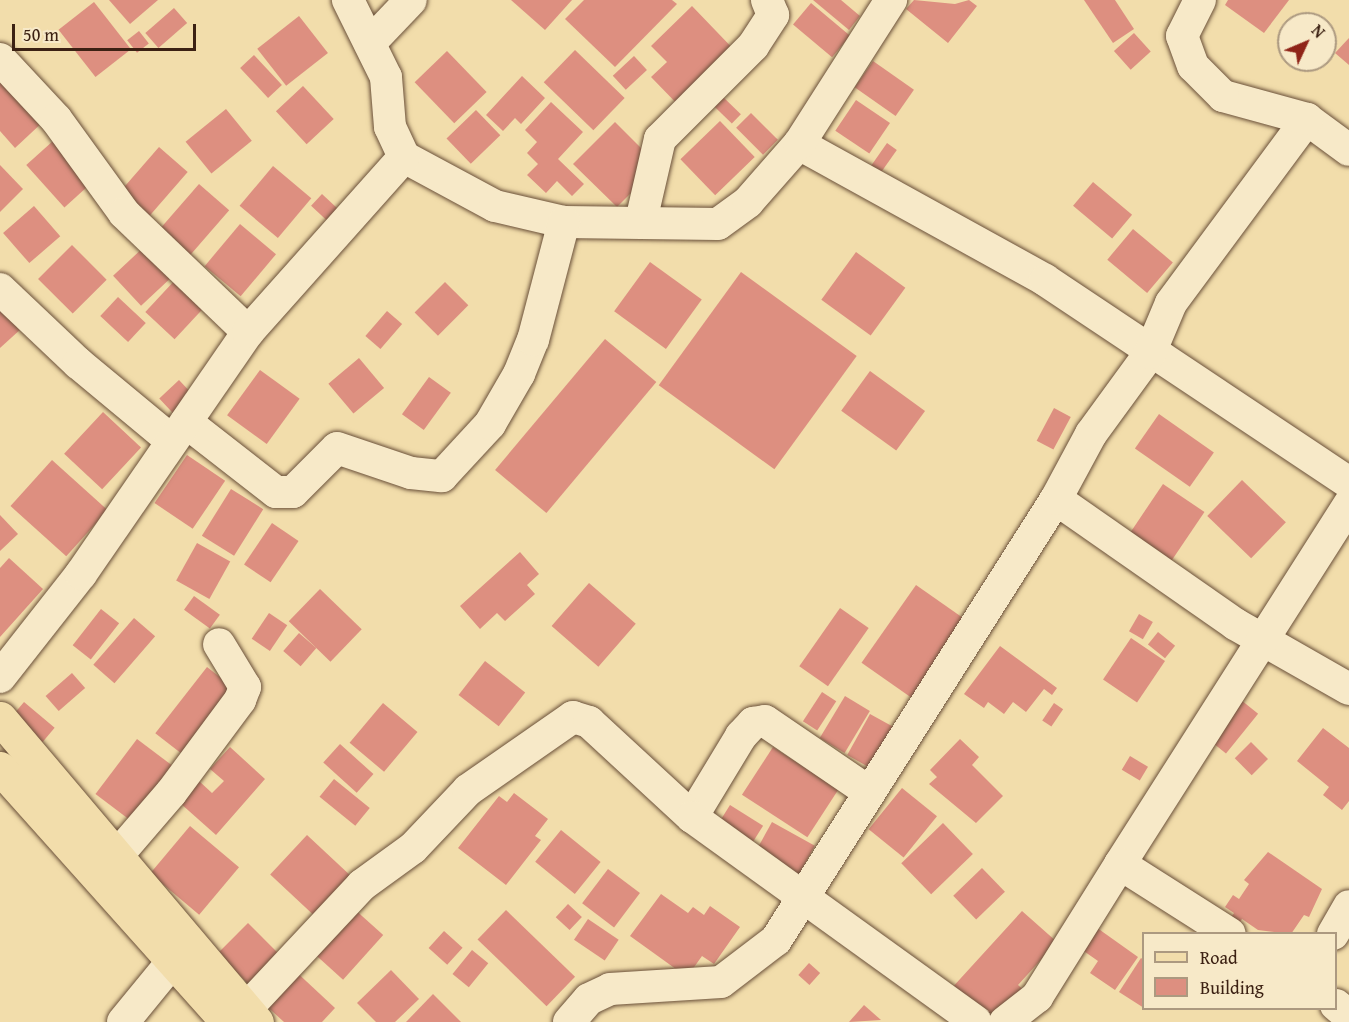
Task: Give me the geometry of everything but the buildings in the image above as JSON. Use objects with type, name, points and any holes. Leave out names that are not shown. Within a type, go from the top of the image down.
[{"type":"main road","points":[[0,718],[243,1018]]},
{"type":"main road","points":[[0,768],[174,961],[243,1018]]},
{"type":"street","points":[[348,0],[386,77],[390,127],[404,157],[495,206],[564,222],[641,221],[718,224],[748,202],[798,144],[891,0]]},
{"type":"street","points":[[370,43],[411,0]]},
{"type":"street","points":[[641,221],[660,139],[753,46],[773,15],[767,0]]},
{"type":"street","points":[[1200,0],[1182,36],[1193,66],[1223,96],[1308,119],[1349,150]]},
{"type":"street","points":[[0,59],[57,119],[124,213],[248,332]]},
{"type":"street","points":[[569,1022],[589,999],[610,990],[721,982],[776,940],[1056,499],[1091,434],[1149,354],[1171,303],[1308,119]]},
{"type":"street","points":[[798,144],[1045,280],[1149,354],[1349,483]]},
{"type":"street","points":[[0,676],[81,574],[248,332],[404,157]]},
{"type":"street","points":[[0,289],[78,363],[179,431],[276,492],[293,492],[337,448],[357,450],[411,473],[442,476],[490,424],[519,374],[533,340],[564,222]]},
{"type":"street","points":[[1056,499],[1260,639],[1349,689]]},
{"type":"street","points":[[1005,1022],[1036,997],[1260,639],[1349,504]]},
{"type":"street","points":[[115,858],[171,793],[240,700],[245,687],[219,644]]},
{"type":"street","points":[[243,1018],[362,885],[413,848],[468,790],[573,717],[589,722],[692,817],[976,1022]]},
{"type":"street","points":[[692,817],[741,736],[753,723],[765,721],[868,792]]},
{"type":"street","points":[[1120,864],[1228,932]]},
{"type":"street","points":[[1334,932],[1349,906]]},
{"type":"street","points":[[123,1022],[174,961]]},
{"type":"street","points":[[1337,1007],[1349,1016]]}]
